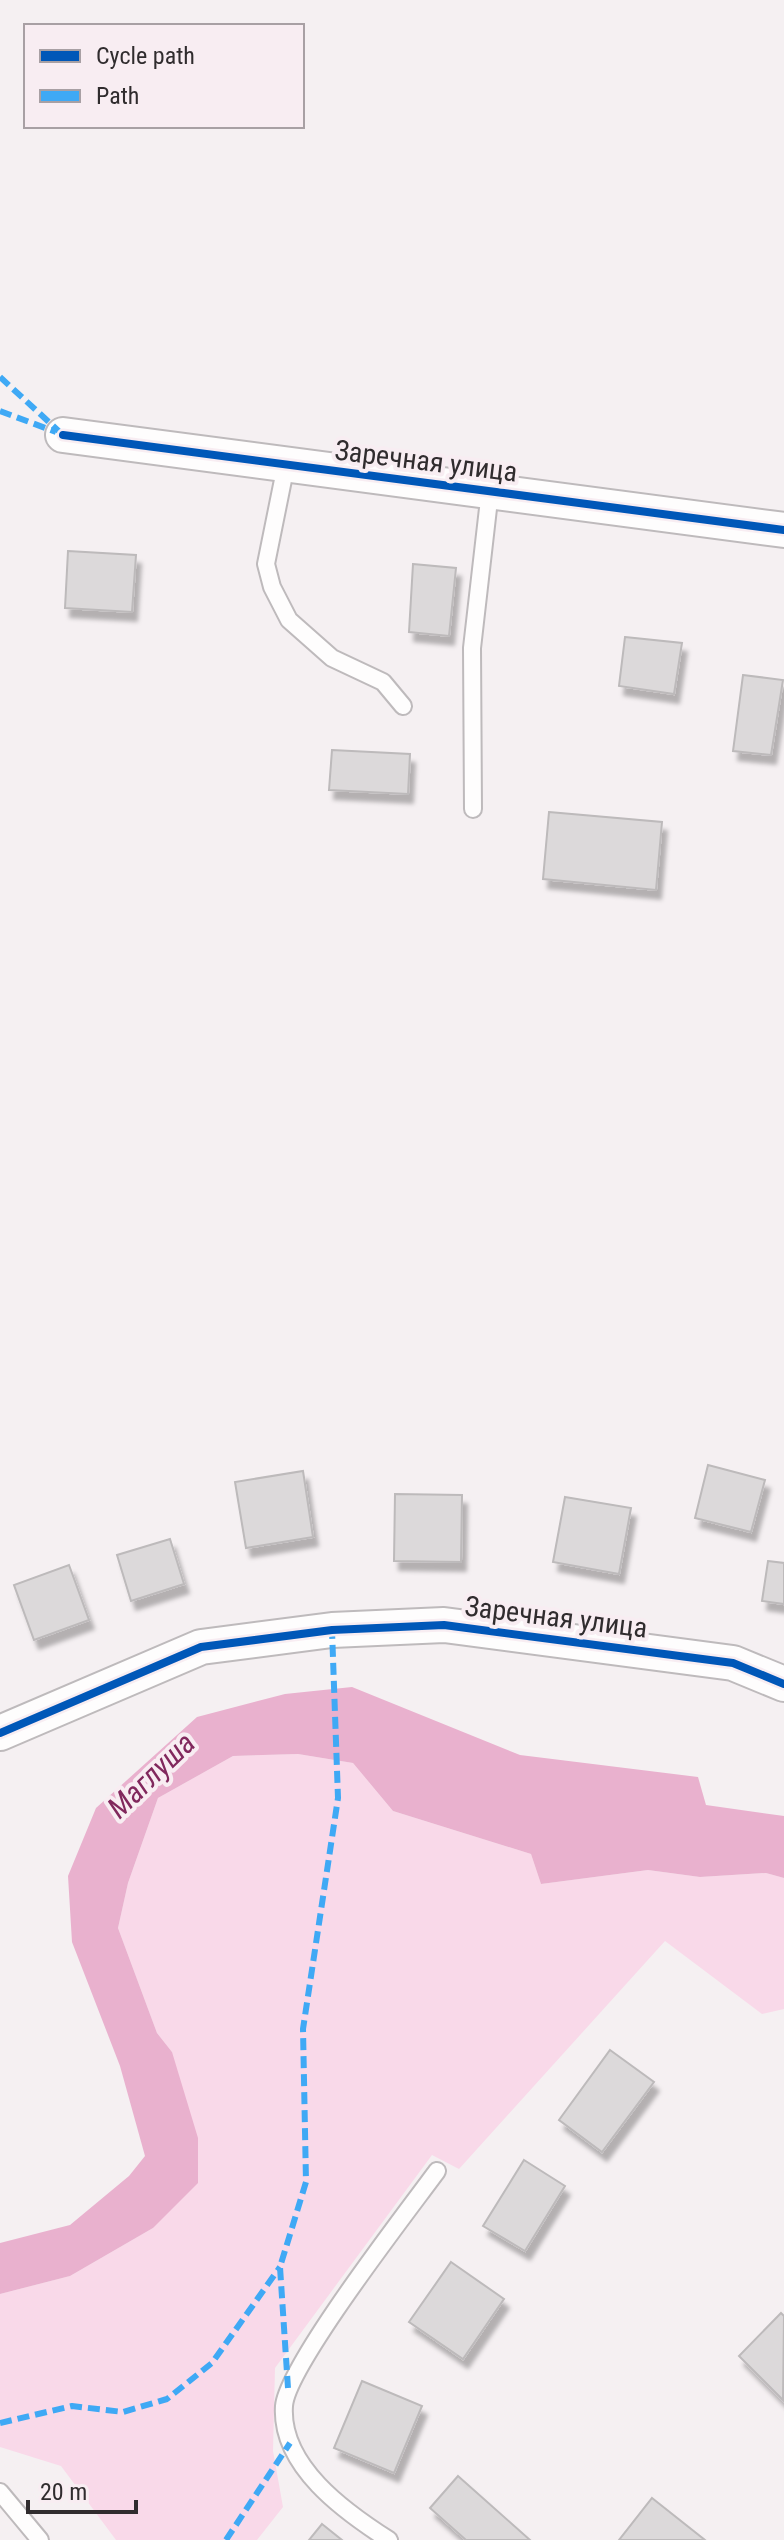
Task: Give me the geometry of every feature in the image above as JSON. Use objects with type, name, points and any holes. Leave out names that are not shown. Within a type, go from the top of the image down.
[{"type":"street","name":"Заречная улица","points":[[63,435],[784,530]]},
{"type":"street","name":"Заречная улица","points":[[0,1733],[201,1647],[332,1630],[444,1625],[733,1663],[784,1684]]},
{"type":"lane","points":[[286,465],[266,564],[272,587],[289,620],[332,658],[383,682],[403,706]]},
{"type":"lane","points":[[473,809],[472,648],[490,491]]},
{"type":"lane","points":[[389,2540],[327,2495],[290,2443],[284,2407],[288,2388],[318,2339],[437,2171]]},
{"type":"lane","points":[[0,2492],[40,2540]]},
{"type":"shaded area","points":[[298,1754],[353,1763],[393,1811],[531,1854],[541,1884],[648,1870],[700,1877],[766,1873],[784,1878],[784,2009],[762,2014],[665,1941],[459,2169],[432,2155],[275,2368],[273,2451],[283,2507],[257,2540],[116,2540],[61,2466],[0,2447],[0,2294],[70,2276],[153,2228],[172,2052],[157,2033],[118,1928],[128,1883],[158,1798],[233,1756]]},
{"type":"water","name":"Маглуша","points":[[352,1687],[520,1755],[698,1777],[706,1805],[784,1816],[784,1878],[766,1873],[700,1877],[648,1870],[541,1884],[531,1854],[393,1811],[353,1763],[298,1754],[233,1756],[158,1798],[128,1883],[118,1928],[157,2033],[172,2052],[198,2138],[198,2183],[153,2228],[70,2276],[0,2294],[0,2243],[70,2225],[129,2176],[145,2156],[120,2066],[72,1942],[68,1876],[96,1808],[197,1717],[285,1694]]},
{"type":"building","points":[[68,551],[136,555],[132,612],[65,608]]},
{"type":"building","points":[[413,564],[456,568],[449,636],[409,632]]},
{"type":"building","points":[[625,637],[682,643],[674,694],[619,686]]},
{"type":"building","points":[[743,675],[783,680],[771,755],[733,751]]},
{"type":"building","points":[[332,750],[410,754],[408,794],[329,790]]},
{"type":"building","points":[[549,812],[662,822],[656,890],[543,879]]},
{"type":"building","points":[[708,1465],[765,1480],[751,1532],[695,1518]]},
{"type":"building","points":[[303,1471],[313,1537],[246,1548],[235,1482]]},
{"type":"building","points":[[395,1494],[462,1495],[461,1562],[394,1561]]},
{"type":"building","points":[[565,1497],[631,1508],[619,1574],[553,1562]]},
{"type":"building","points":[[170,1539],[184,1584],[131,1601],[117,1555]]},
{"type":"building","points":[[768,1561],[784,1563],[784,1604],[762,1601]]},
{"type":"building","points":[[69,1565],[89,1620],[34,1640],[14,1585]]},
{"type":"building","points":[[610,2050],[654,2082],[602,2152],[559,2120]]},
{"type":"building","points":[[524,2160],[565,2186],[525,2251],[483,2226]]},
{"type":"building","points":[[451,2262],[504,2299],[463,2359],[409,2322]]},
{"type":"building","points":[[781,2313],[784,2316],[783,2400],[739,2356]]},
{"type":"building","points":[[362,2381],[422,2406],[394,2473],[334,2448]]},
{"type":"building","points":[[458,2476],[530,2540],[466,2540],[430,2508]]},
{"type":"building","points":[[652,2498],[705,2540],[619,2540]]},
{"type":"building","points":[[322,2524],[342,2540],[309,2540]]},
{"type":"marked path","points":[[0,377],[63,435]]},
{"type":"marked path","points":[[0,411],[56,432]]},
{"type":"marked path","points":[[288,2388],[280,2267],[306,2182],[303,2029],[338,1798],[332,1630]]},
{"type":"marked path","points":[[0,2423],[72,2406],[123,2412],[167,2399],[212,2363],[280,2267]]},
{"type":"marked path","points":[[226,2540],[290,2443]]},
{"type":"cycle path","points":[[63,435],[784,530]]},
{"type":"cycle path","points":[[0,1733],[201,1647],[332,1630],[444,1625],[733,1663],[784,1684]]}]
